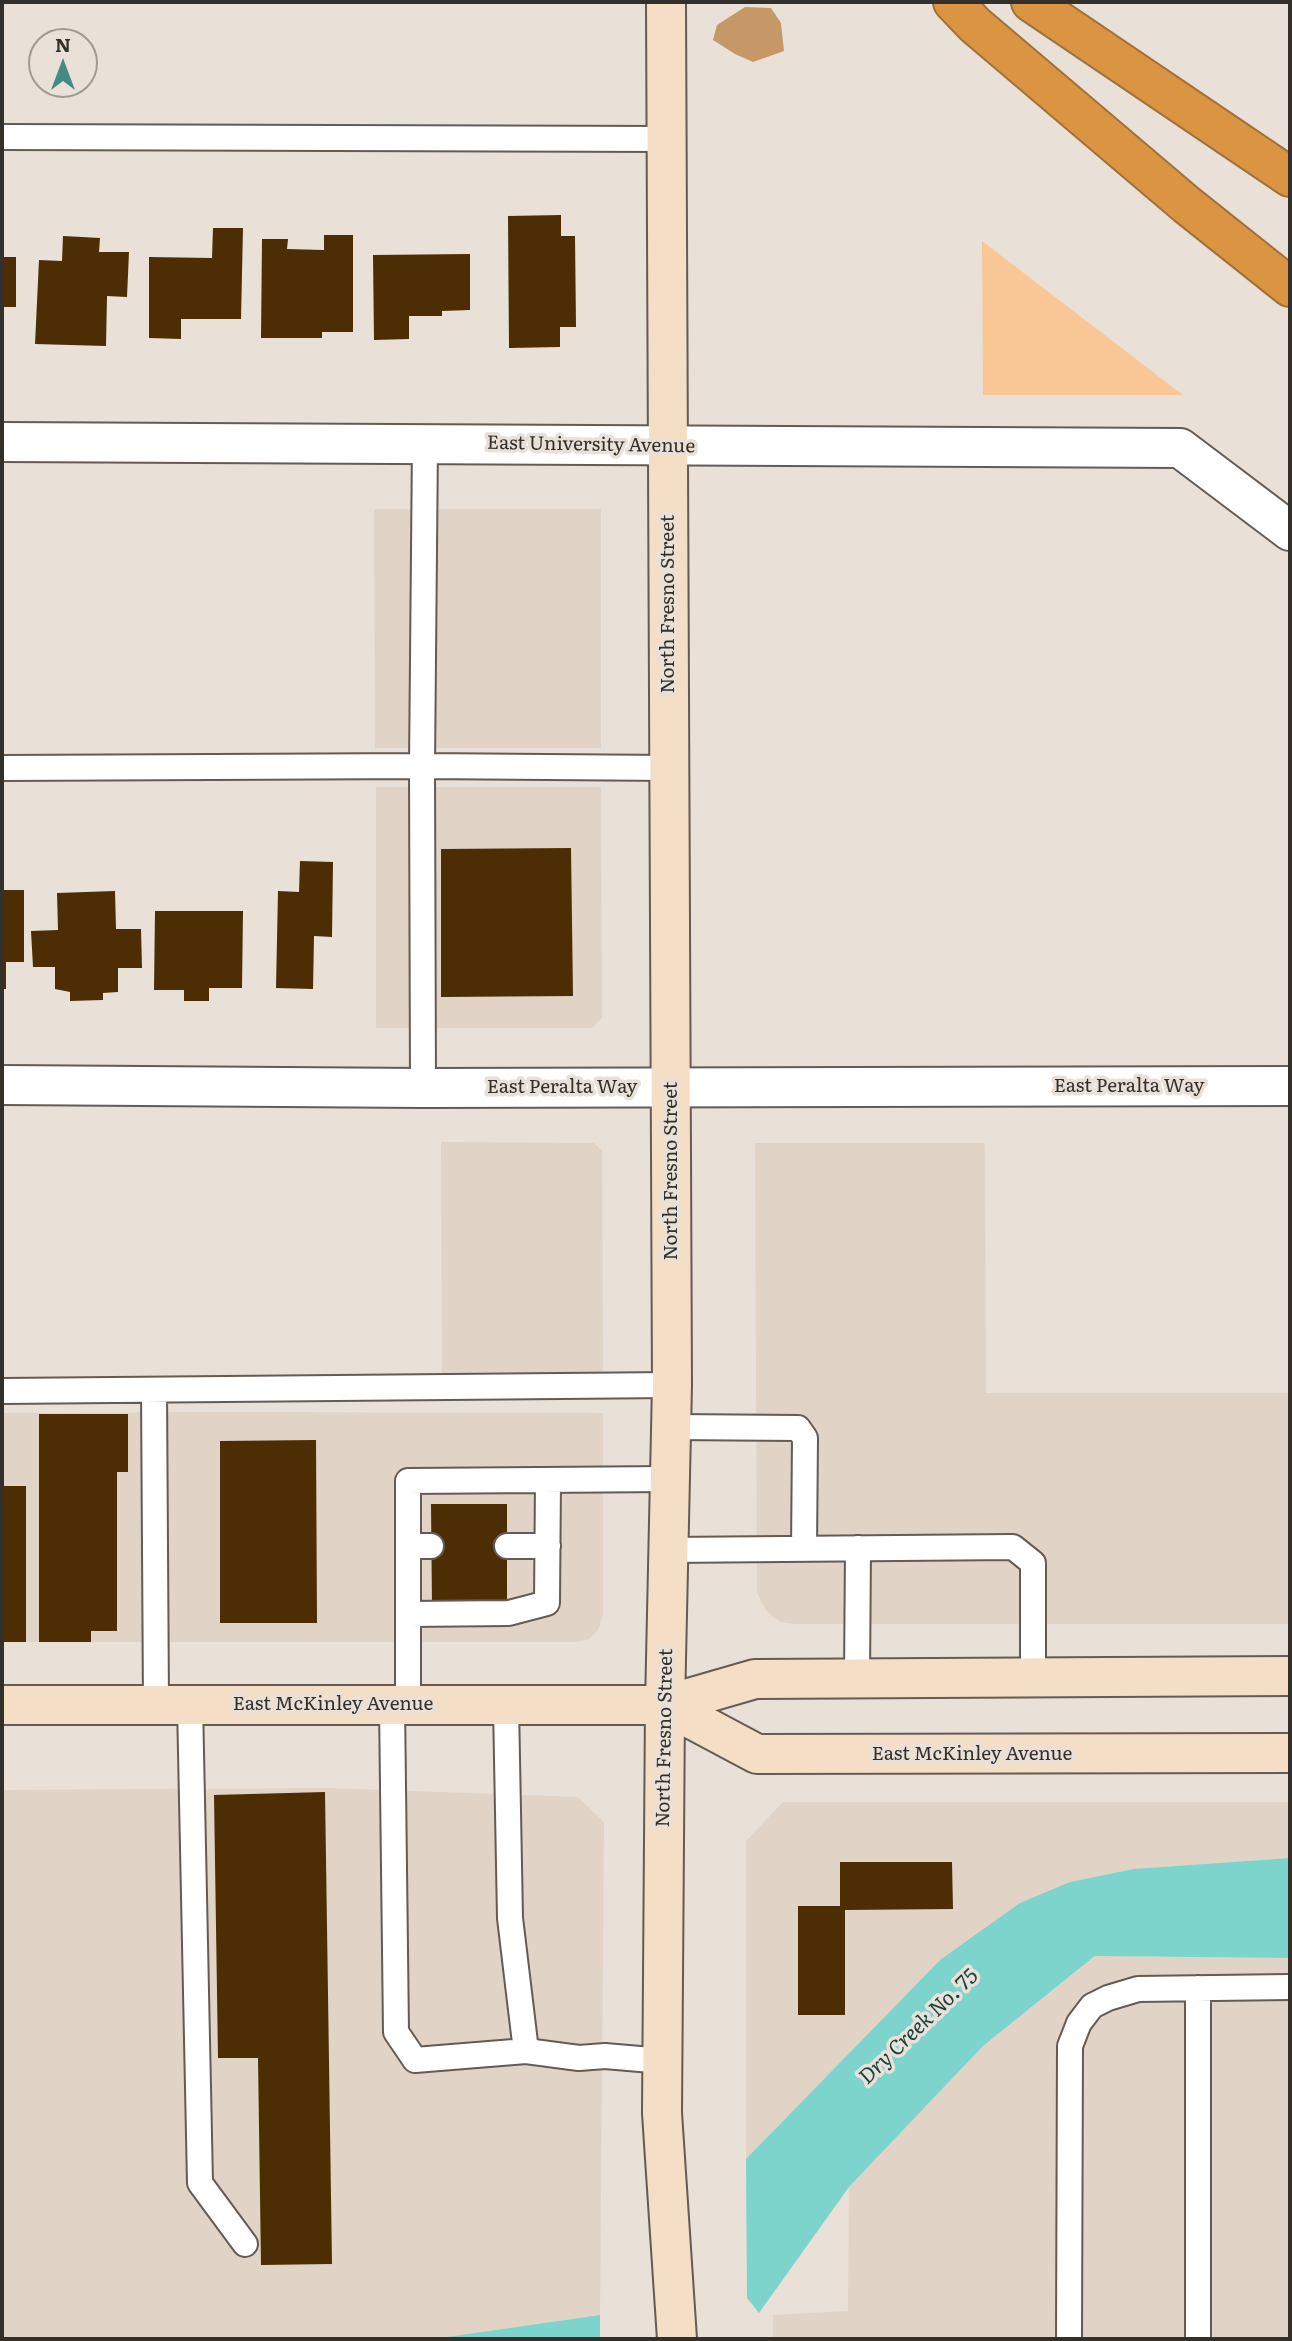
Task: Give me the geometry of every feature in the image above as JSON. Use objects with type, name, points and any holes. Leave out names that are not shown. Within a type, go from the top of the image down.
[{"type":"highway","points":[[953,2],[975,25],[1166,187],[1290,287]]},
{"type":"highway","points":[[1031,2],[1290,177]]},
{"type":"main road","name":"North Fresno Street","points":[[666,2],[672,1385],[665,1705],[662,2113],[677,2339]]},
{"type":"main road","name":"East McKinley Avenue","points":[[2,1704],[665,1705],[755,1679],[1290,1676]]},
{"type":"main road","name":"East McKinley Avenue","points":[[665,1705],[757,1754],[1290,1753]]},
{"type":"street","name":"East University Avenue","points":[[2,442],[1180,448],[1290,531]]},
{"type":"street","name":"East Peralta Way","points":[[2,1085],[423,1088],[1290,1086]]},
{"type":"lane","points":[[2,137],[666,139]]},
{"type":"lane","points":[[423,1088],[425,443]]},
{"type":"lane","points":[[2,768],[670,768]]},
{"type":"lane","points":[[2,1391],[672,1385]]},
{"type":"lane","points":[[154,1390],[200,2183],[245,2245]]},
{"type":"lane","points":[[671,1427],[798,1428],[805,1438],[804,1549]]},
{"type":"lane","points":[[663,2061],[605,2056],[579,2058],[526,2051],[415,2060],[396,2032],[400,1704],[409,1614],[420,1546],[408,1481],[670,1479]]},
{"type":"lane","points":[[409,1614],[509,1613],[547,1603],[548,1480]]},
{"type":"lane","points":[[507,1546],[548,1546]]},
{"type":"lane","points":[[668,1550],[1013,1547],[1033,1563],[1033,1677]]},
{"type":"lane","points":[[857,1678],[858,1548]]},
{"type":"lane","points":[[506,1704],[510,1918],[526,2051]]},
{"type":"lane","points":[[1069,2339],[1070,2046],[1079,2023],[1092,2006],[1138,1989],[1290,1987]]},
{"type":"lane","points":[[1198,1989],[1198,2339]]},
{"type":"shaded area","points":[[745,7],[771,8],[781,23],[784,51],[753,62],[713,40],[717,25]]},
{"type":"shaded area","points":[[982,241],[1183,395],[983,395]]},
{"type":"shaded area","points":[[374,509],[601,509],[601,748],[375,748]]},
{"type":"shaded area","points":[[376,787],[601,787],[602,1018],[592,1028],[376,1028]]},
{"type":"shaded area","points":[[441,1142],[594,1143],[602,1151],[603,1375],[442,1375]]},
{"type":"shaded area","points":[[755,1143],[985,1143],[986,1393],[1290,1393],[1290,1624],[795,1624],[781,1622],[770,1615],[757,1592]]},
{"type":"shaded area","points":[[2,1413],[603,1413],[603,1615],[598,1630],[589,1639],[576,1642],[2,1642]]},
{"type":"shaded area","points":[[328,1788],[578,1797],[604,1822],[600,2315],[433,2339],[2,2339],[2,1790]]},
{"type":"shaded area","points":[[783,1802],[1290,1802],[1290,1858],[1133,1869],[1070,1882],[940,1960],[746,2159],[746,1841]]},
{"type":"shaded area","points":[[1096,1956],[1290,1958],[1290,2339],[773,2339],[773,2315],[848,2311],[849,2187],[983,2046]]},
{"type":"water","name":"Dry Creek No. 75","points":[[1290,1858],[1290,1958],[1095,1956],[983,2046],[849,2187],[759,2313],[747,2298],[746,2159],[940,1960],[1020,1903],[1070,1882],[1133,1869]]},
{"type":"water","points":[[600,2315],[600,2339],[433,2339]]},
{"type":"building","points":[[561,215],[561,236],[575,236],[576,327],[560,327],[560,347],[509,348],[508,216]]},
{"type":"building","points":[[213,228],[243,228],[241,319],[181,319],[181,339],[149,338],[149,257],[212,258]]},
{"type":"building","points":[[324,235],[353,235],[353,332],[322,332],[322,338],[261,338],[262,239],[288,239],[287,249],[324,250]]},
{"type":"building","points":[[63,236],[100,238],[99,252],[129,252],[127,297],[107,296],[106,346],[35,344],[39,260],[62,261]]},
{"type":"building","points":[[470,254],[470,310],[442,311],[442,316],[409,316],[409,339],[374,340],[373,255]]},
{"type":"building","points":[[2,257],[16,257],[16,307],[2,307]]},
{"type":"building","points":[[571,848],[573,996],[441,997],[441,849]]},
{"type":"building","points":[[300,861],[333,862],[332,937],[314,936],[313,989],[276,988],[278,891],[299,892]]},
{"type":"building","points":[[2,890],[24,890],[24,962],[6,962],[6,989],[2,989]]},
{"type":"building","points":[[115,891],[116,929],[141,929],[142,968],[118,968],[118,992],[103,993],[103,1000],[70,1001],[70,992],[55,989],[55,967],[33,967],[31,931],[58,930],[57,893]]},
{"type":"building","points":[[155,911],[243,911],[242,988],[209,988],[209,1001],[184,1001],[184,990],[154,990]]},
{"type":"building","points":[[39,1414],[128,1414],[128,1472],[117,1472],[117,1631],[91,1631],[91,1642],[39,1642]]},
{"type":"building","points":[[316,1440],[317,1623],[220,1623],[220,1441]]},
{"type":"building","points":[[2,1486],[26,1486],[26,1642],[2,1642]]},
{"type":"building","points":[[431,1504],[507,1504],[507,1606],[432,1606]]},
{"type":"building","points":[[325,1792],[332,2264],[261,2265],[258,2058],[218,2058],[214,1795]]},
{"type":"building","points":[[840,1862],[952,1862],[953,1909],[845,1910],[845,2015],[798,2015],[798,1906],[840,1906]]}]
